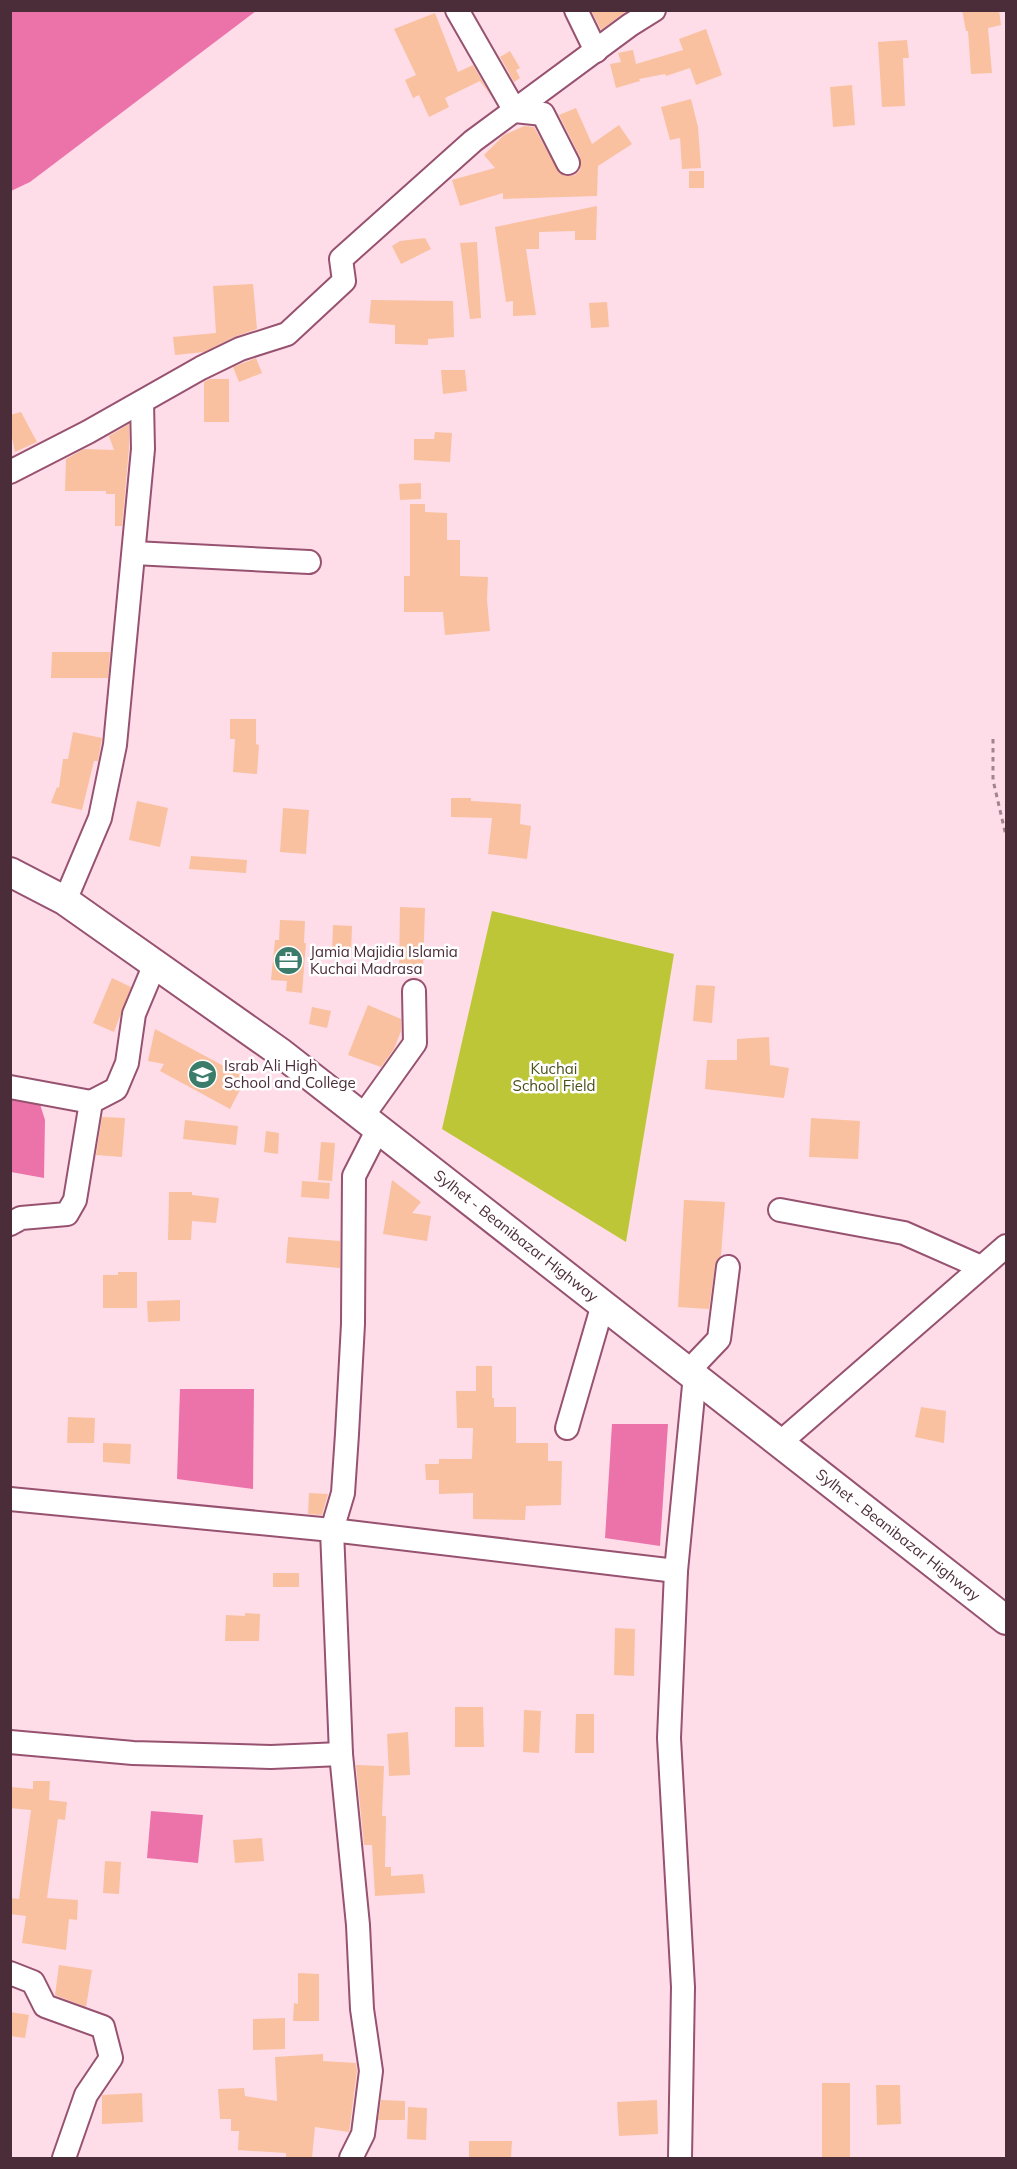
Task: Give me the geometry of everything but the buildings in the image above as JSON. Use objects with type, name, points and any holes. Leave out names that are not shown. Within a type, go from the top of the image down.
[{"type":"main road","name":"Sylhet - Beanibazar Highway","points":[[10,857],[70,888],[288,1042],[374,1117],[603,1304],[790,1434],[1006,1604]]},
{"type":"main road","name":"Sylhet - Beanibazar Highway","points":[[10,872],[64,900],[374,1117],[696,1368],[1006,1620]]},
{"type":"street","points":[[457,10],[514,111]]},
{"type":"street","points":[[576,10],[596,51]]},
{"type":"street","points":[[10,472],[88,432],[201,368],[240,350],[287,334],[344,280],[341,259],[473,141],[654,10]]},
{"type":"street","points":[[514,111],[543,114],[568,163]]},
{"type":"street","points":[[70,888],[100,818],[115,745],[143,449],[142,402]]},
{"type":"street","points":[[134,553],[309,562]]},
{"type":"street","points":[[10,1087],[91,1102],[116,1089],[127,1063],[134,1014],[155,964]]},
{"type":"street","points":[[351,2158],[363,2134],[371,2071],[362,2009],[358,1925],[341,1754],[332,1530],[343,1493],[347,1434],[353,1323],[354,1176],[374,1117],[415,1043],[414,991]]},
{"type":"street","points":[[10,1224],[21,1218],[67,1214],[75,1200],[91,1102]]},
{"type":"street","points":[[780,1210],[904,1233],[981,1267]]},
{"type":"street","points":[[790,1434],[1006,1246]]},
{"type":"street","points":[[680,2158],[682,1987],[669,1738],[676,1571],[696,1368],[719,1339],[728,1267]]},
{"type":"street","points":[[567,1428],[603,1304]]},
{"type":"street","points":[[10,1499],[332,1530],[676,1571]]},
{"type":"street","points":[[10,1742],[133,1753],[271,1757],[341,1754]]},
{"type":"street","points":[[10,1972],[33,1982],[45,2006],[103,2027],[111,2058],[86,2095],[64,2158]]},
{"type":"path","points":[[993,739],[993,780],[1006,836]]},
{"type":"green space","name":"Kuchai School Field","points":[[492,911],[674,954],[626,1242],[442,1129]]},
{"type":"shaded area","points":[[10,11],[256,11],[30,182],[11,191]]},
{"type":"shaded area","points":[[38,1098],[45,1120],[44,1178],[11,1172],[10,1100]]},
{"type":"shaded area","points":[[180,1389],[254,1389],[253,1489],[177,1479]]},
{"type":"shaded area","points":[[612,1424],[668,1424],[660,1546],[605,1538]]},
{"type":"shaded area","points":[[151,1811],[203,1815],[198,1863],[147,1858]]},
{"type":"place","name":"Jamia Majidia Islamia Kuchai Madrasa","points":[[289,961]]},
{"type":"place","name":"Israb Ali High School and College","points":[[203,1075]]}]
